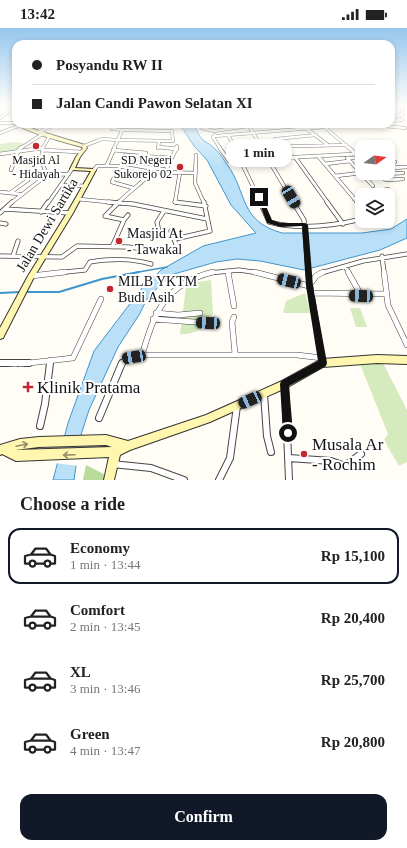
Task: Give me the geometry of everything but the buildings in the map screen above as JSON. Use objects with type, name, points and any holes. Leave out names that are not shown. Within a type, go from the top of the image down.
[{"type":"street","points":[[0,133],[12,127]]},
{"type":"street","points":[[30,128],[50,135],[63,142],[84,146],[97,140],[117,139],[159,142],[173,141],[172,131],[112,129]]},
{"type":"street","points":[[11,170],[20,148],[49,128]]},
{"type":"street","points":[[201,128],[208,131],[239,128]]},
{"type":"street","points":[[250,128],[302,216],[305,225],[309,286],[322,360]]},
{"type":"street","points":[[215,136],[306,128],[328,145]]},
{"type":"street","points":[[326,128],[355,153]]},
{"type":"street","points":[[393,128],[405,128]]},
{"type":"street","points":[[107,165],[122,130]]},
{"type":"street","points":[[214,131],[214,140],[229,161]]},
{"type":"street","points":[[47,175],[42,167],[42,149],[50,135]]},
{"type":"street","points":[[228,135],[259,197],[268,220],[277,224],[305,225],[343,224],[355,221]]},
{"type":"street","points":[[279,146],[275,139],[316,135]]},
{"type":"street","points":[[159,142],[158,148],[177,148],[165,172]]},
{"type":"street","points":[[260,147],[346,145]]},
{"type":"street","name":"Jalan Dewi Sartika","points":[[72,169],[81,152],[85,148],[84,146]]},
{"type":"street","points":[[0,154],[42,149],[81,152]]},
{"type":"street","points":[[113,150],[146,153],[144,157]]},
{"type":"street","points":[[241,160],[266,157],[355,154]]},
{"type":"street","points":[[125,155],[171,158]]},
{"type":"street","points":[[175,238],[210,232],[206,206],[195,183],[196,155]]},
{"type":"street","points":[[318,156],[354,199]]},
{"type":"street","points":[[294,157],[343,224]]},
{"type":"street","points":[[349,161],[347,158],[355,158]]},
{"type":"street","points":[[324,164],[349,161]]},
{"type":"street","points":[[349,161],[355,167]]},
{"type":"street","points":[[133,162],[167,166]]},
{"type":"street","points":[[95,168],[107,165],[151,172],[195,173]]},
{"type":"street","points":[[120,167],[111,182],[133,188]]},
{"type":"street","points":[[395,168],[407,167]]},
{"type":"street","name":"Jalan Dewi Sartika","points":[[0,336],[20,295],[86,186],[95,168],[72,169]]},
{"type":"street","points":[[41,212],[62,185],[72,169]]},
{"type":"street","points":[[10,193],[28,180],[29,170]]},
{"type":"street","points":[[124,220],[105,216],[133,188],[146,179],[151,172]]},
{"type":"street","points":[[180,172],[175,202],[206,206]]},
{"type":"street","points":[[395,173],[403,173]]},
{"type":"street","points":[[0,212],[20,194],[47,175],[69,174]]},
{"type":"street","points":[[335,176],[355,174]]},
{"type":"street","points":[[395,179],[403,179]]},
{"type":"street","points":[[367,180],[373,186]]},
{"type":"street","points":[[62,185],[86,186]]},
{"type":"street","points":[[0,192],[20,194]]},
{"type":"street","points":[[78,199],[118,202],[207,219]]},
{"type":"street","points":[[5,208],[41,212],[70,213]]},
{"type":"street","points":[[159,232],[157,222],[164,211]]},
{"type":"street","points":[[112,247],[128,214]]},
{"type":"street","points":[[0,222],[6,224]]},
{"type":"street","points":[[0,256],[64,256],[77,246],[134,247],[167,251],[177,247],[175,238],[171,231]]},
{"type":"street","points":[[13,256],[18,241]]},
{"type":"street","points":[[309,286],[320,274],[382,256],[407,254]]},
{"type":"street","points":[[382,256],[388,305],[407,345]]},
{"type":"street","points":[[30,279],[85,270],[90,262],[117,258],[127,258],[151,264]]},
{"type":"street","points":[[345,266],[361,296]]},
{"type":"street","points":[[142,355],[156,313],[170,293],[192,277],[228,271],[247,270],[309,286]]},
{"type":"street","points":[[228,271],[234,306]]},
{"type":"street","points":[[311,293],[361,296],[386,294]]},
{"type":"street","points":[[0,363],[19,364],[74,357],[101,299]]},
{"type":"street","points":[[156,313],[178,315],[200,313]]},
{"type":"street","points":[[234,317],[232,322],[235,354]]},
{"type":"street","points":[[153,319],[208,323]]},
{"type":"street","points":[[99,418],[124,360],[142,355],[235,354],[322,360],[407,360]]},
{"type":"street","points":[[40,426],[46,404],[50,360]]},
{"type":"street","points":[[2,450],[16,456],[104,454],[120,447],[207,419],[285,384],[322,360]]},
{"type":"street","points":[[285,384],[289,480]]},
{"type":"street","points":[[264,394],[267,436],[271,452]]},
{"type":"street","points":[[219,480],[230,458],[237,406]]},
{"type":"street","points":[[2,450],[20,444],[39,442],[106,440],[120,447]]},
{"type":"street","points":[[108,480],[112,464],[120,447]]},
{"type":"street","points":[[289,458],[331,461],[345,466],[361,454]]},
{"type":"street","points":[[112,464],[151,468],[184,480]]},
{"type":"green space","points":[[14,142],[24,143],[15,151],[0,153],[0,144]]},
{"type":"green space","points":[[211,280],[213,314],[209,316],[203,327],[195,332],[180,334],[186,287],[192,283]]},
{"type":"green space","points":[[305,293],[311,313],[283,313],[286,301]]},
{"type":"green space","points":[[350,308],[360,308],[367,327],[356,327]]},
{"type":"green space","points":[[383,363],[407,410],[407,462],[399,466],[384,440],[388,434],[360,364]]},
{"type":"green space","points":[[86,465],[115,480],[83,480]]},
{"type":"water","points":[[181,128],[195,128],[203,140],[220,154],[234,175],[251,214],[268,228],[282,233],[362,233],[395,228],[407,219],[407,238],[380,250],[304,270],[260,261],[237,259],[216,262],[174,274],[164,281],[147,299],[139,315],[118,347],[89,410],[80,438],[74,480],[53,480],[68,423],[94,351],[142,288],[161,270],[203,246],[256,233],[231,205],[207,160],[194,146]]},
{"type":"pier","points":[[81,443],[78,466],[55,463],[60,444]]},
{"type":"waterway","points":[[133,273],[167,267]]},
{"type":"waterway","points":[[26,292],[59,292],[102,279],[139,272]]},
{"type":"waterway","points":[[0,293],[20,292]]},
{"type":"place","name":"Masjid Al - Hidayah","points":[[36,146]]},
{"type":"place","name":"SD Negeri Sukorejo 02","points":[[180,167]]},
{"type":"place","name":"Masjid At - Tawakal","points":[[119,241]]},
{"type":"place","name":"MILB YKTM Budi Asih","points":[[110,289]]},
{"type":"place","name":"Klinik Pratama","points":[[28,387]]},
{"type":"place","name":"Musala Ar - Rochim","points":[[304,454]]},
{"type":"route","points":[[259,197],[269,222],[281,225],[305,225],[309,286],[322,363],[285,384],[286,420],[288,433]]}]
